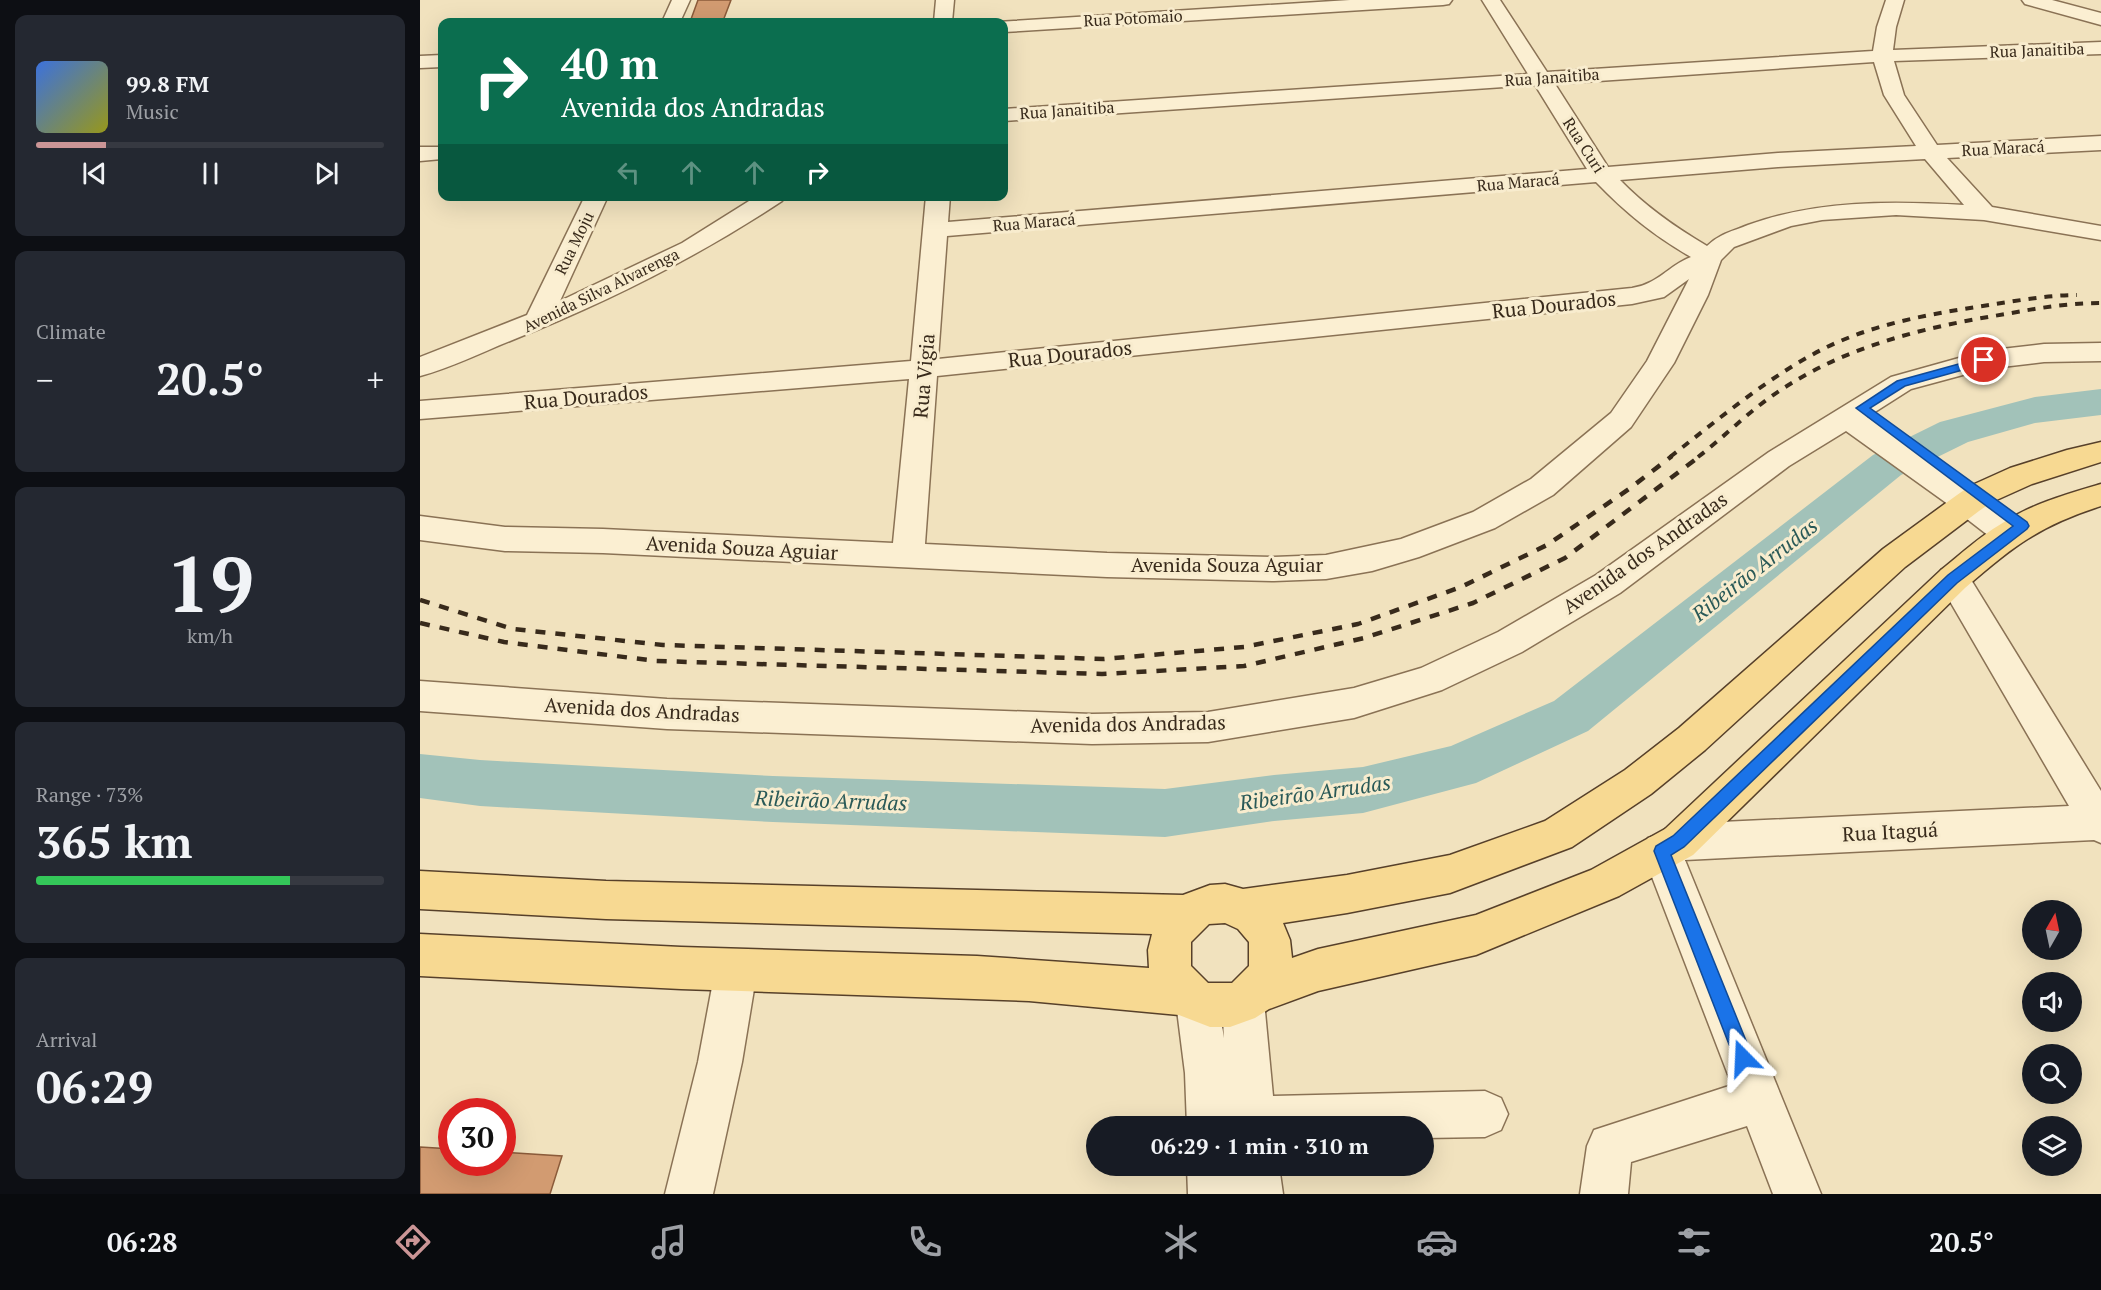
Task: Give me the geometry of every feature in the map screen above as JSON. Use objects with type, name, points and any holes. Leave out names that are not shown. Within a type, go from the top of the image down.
[{"type":"main road","points":[[1242,909],[1347,894],[1450,874],[1558,834],[1638,782],[1692,739],[1968,493],[2077,457],[2101,452]]},
{"type":"main road","points":[[420,955],[1122,985],[1191,998],[1212,1006],[1228,1006],[1318,970],[1476,935],[1661,859],[1953,579],[2016,530],[2062,507],[2101,495]]},
{"type":"main road","points":[[420,891],[606,900],[1188,915]]},
{"type":"main road","points":[[1191,998],[1175,984],[1167,959],[1172,935],[1188,915],[1215,904],[1229,904],[1242,909],[1256,917],[1266,930],[1271,945],[1272,962],[1266,978],[1249,996]]},
{"type":"street","points":[[673,18],[681,0]]},
{"type":"street","points":[[943,18],[945,0]]},
{"type":"street","name":"Rua Potomaio","points":[[1008,26],[1443,0]]},
{"type":"street","name":"Rua Curi","points":[[1491,0],[1602,175],[1635,209],[1672,236],[1710,258]]},
{"type":"street","points":[[1895,0],[1886,30],[1883,56],[1896,100],[1932,151],[1984,213]]},
{"type":"street","points":[[2031,0],[2101,19]]},
{"type":"street","name":"Rua Janaitiba","points":[[1008,115],[1883,56],[2101,48]]},
{"type":"street","points":[[420,62],[438,61]]},
{"type":"street","name":"Rua Maracá","points":[[936,230],[1778,160],[2101,143]]},
{"type":"street","points":[[420,154],[438,153]]},
{"type":"street","name":"Rua Moju","points":[[537,322],[595,201]]},
{"type":"street","name":"Avenida Silva Alvarenga","points":[[420,367],[537,322],[641,273],[727,227],[766,201]]},
{"type":"street","name":"Rua Vigia","points":[[908,556],[938,201]]},
{"type":"street","name":"Avenida Souza Aguiar","points":[[420,528],[505,539],[603,541],[1107,565],[1274,569],[1326,567],[1372,559],[1408,549],[1484,520],[1542,487],[1621,420],[1660,363],[1695,295],[1710,258],[1725,242],[1785,220],[1822,213],[1896,208],[1984,213],[2101,233]]},
{"type":"street","name":"Rua Dourados","points":[[420,410],[924,369],[1632,296],[1655,291],[1690,267],[1710,258]]},
{"type":"street","name":"Avenida dos Andradas","points":[[420,696],[667,714],[1092,729],[1208,727],[1354,703],[1430,680],[1510,642],[1608,584],[1779,459],[1862,418],[1901,384],[1984,360],[2044,353],[2101,352]]},
{"type":"street","points":[[1862,418],[2016,530]]},
{"type":"street","points":[[1953,579],[2101,823]]},
{"type":"street","name":"Rua Itaguá","points":[[1661,859],[2101,823]]},
{"type":"street","points":[[1661,859],[1797,1194]]},
{"type":"street","points":[[689,1194],[720,1062],[736,970]]},
{"type":"street","points":[[1239,1116],[1249,996]]},
{"type":"street","points":[[1191,998],[1207,1073],[1233,1116]]},
{"type":"street","points":[[1604,1194],[1610,1146],[1760,1099]]},
{"type":"street","points":[[1434,1116],[1485,1114]]},
{"type":"street","points":[[1211,1176],[1212,1194]]},
{"type":"street","points":[[1257,1176],[1259,1194]]},
{"type":"building","points":[[698,0],[731,0],[724,18],[691,18]]},
{"type":"building","points":[[420,1147],[438,1148],[438,1176],[516,1176],[516,1153],[562,1156],[550,1194],[420,1194]]},
{"type":"waterway","name":"Ribeirão Arrudas","points":[[420,776],[480,783],[773,799],[1165,813],[1274,798],[1363,790],[1458,767],[1571,716],[1887,465],[1954,432],[2035,410],[2101,402]]},
{"type":"railway","points":[[1670,457],[1783,372],[1823,349],[1864,332],[1929,315],[1973,307],[2077,295]]},
{"type":"railway","points":[[1698,457],[1772,396],[1826,364],[1855,352],[1914,333],[1975,319],[2054,306],[2101,303]]},
{"type":"railway","points":[[420,600],[513,629],[663,645],[1104,659],[1244,647],[1358,624],[1461,587],[1547,545],[1629,489],[1672,456]]},
{"type":"railway","points":[[420,623],[504,642],[656,661],[1102,674],[1244,666],[1364,638],[1473,603],[1565,558],[1700,456]]},
{"type":"route","points":[[1743,1058],[1662,851],[1678,842],[1953,579],[2022,526],[1966,482],[1862,408],[1901,384],[1984,360]]}]
